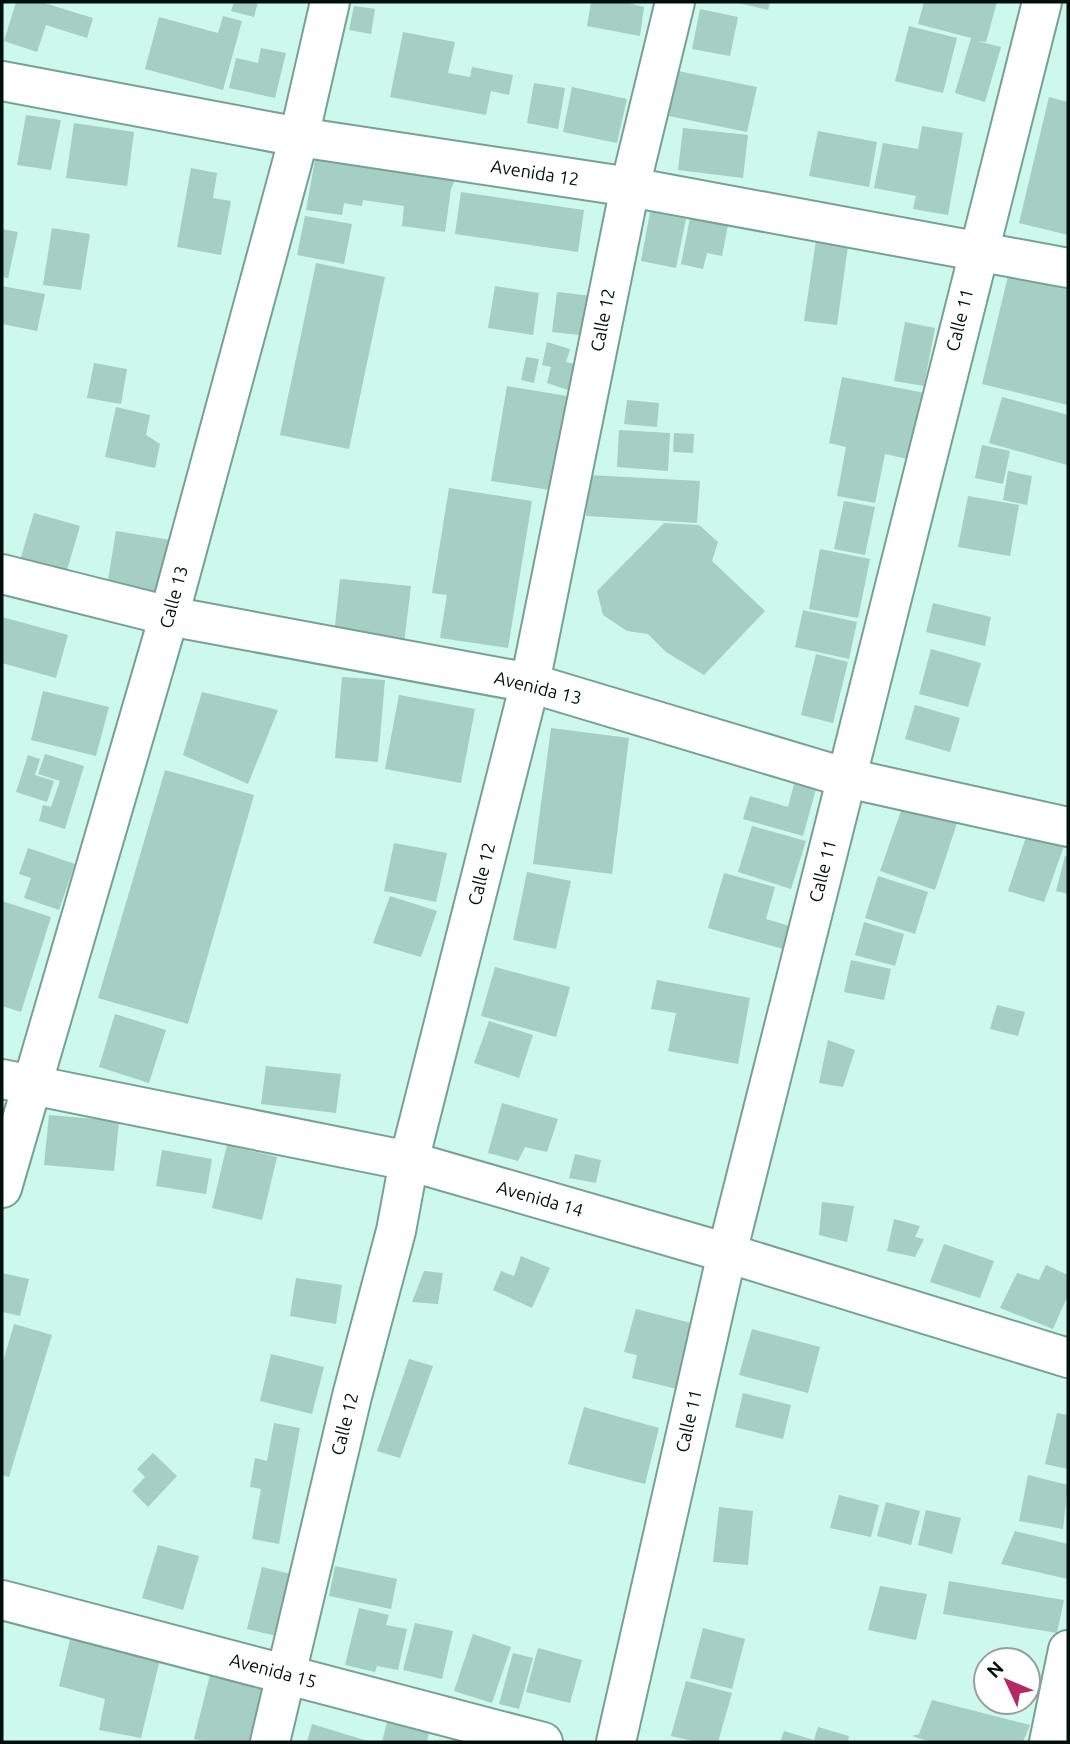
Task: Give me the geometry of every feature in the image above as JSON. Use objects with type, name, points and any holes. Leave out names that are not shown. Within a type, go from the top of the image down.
[{"type":"street","name":"Calle 13","points":[[2,1188],[16,1082],[169,616],[299,136],[330,2]]},
{"type":"street","name":"Calle 12","points":[[270,1742],[352,1396],[396,1231],[409,1161],[530,683],[630,187],[675,2]]},
{"type":"street","name":"Calle 11","points":[[616,1742],[727,1253],[977,250],[1042,2]]},
{"type":"street","name":"Avenida 12","points":[[2,80],[299,136],[630,187],[1068,268]]},
{"type":"street","name":"Avenida 13","points":[[2,574],[169,616],[530,683],[847,778],[1068,827]]},
{"type":"street","name":"Avenida 14","points":[[16,1082],[409,1161],[727,1253],[1068,1358]]},
{"type":"street","name":"Avenida 15","points":[[2,1600],[543,1742]]},
{"type":"street","points":[[1049,1742],[1068,1650]]},
{"type":"building","points":[[16,2],[41,2],[93,18],[87,38],[46,25],[37,52],[4,41]]},
{"type":"building","points":[[234,2],[258,2],[254,17],[231,11]]},
{"type":"building","points":[[591,2],[625,2],[644,7],[640,36],[587,26]]},
{"type":"building","points":[[734,2],[770,2],[768,10]]},
{"type":"building","points":[[924,2],[997,2],[986,42],[977,41],[1001,47],[985,102],[955,93],[971,38],[918,24]]},
{"type":"building","points":[[354,6],[375,9],[371,34],[349,30]]},
{"type":"building","points":[[700,9],[738,17],[730,56],[692,49]]},
{"type":"building","points":[[223,16],[242,21],[223,90],[145,69],[159,17],[218,33]]},
{"type":"building","points":[[909,26],[957,38],[943,93],[895,81]]},
{"type":"building","points":[[403,32],[455,42],[448,73],[470,77],[472,67],[513,75],[509,95],[491,91],[486,115],[390,97]]},
{"type":"building","points":[[261,48],[286,53],[275,98],[229,88],[236,58],[258,63]]},
{"type":"building","points":[[678,71],[757,87],[747,132],[669,116]]},
{"type":"building","points":[[534,83],[565,88],[558,129],[527,123]]},
{"type":"building","points":[[572,87],[627,99],[617,143],[563,132]]},
{"type":"building","points":[[1049,97],[1068,102],[1068,235],[1019,223]]},
{"type":"building","points":[[26,115],[61,120],[51,170],[17,165]]},
{"type":"building","points":[[74,123],[134,132],[127,186],[66,178]]},
{"type":"building","points":[[922,126],[963,133],[948,215],[913,209],[916,196],[874,188],[883,143],[918,149]]},
{"type":"building","points":[[683,128],[748,135],[743,178],[678,170]]},
{"type":"building","points":[[818,131],[877,142],[869,187],[809,176]]},
{"type":"building","points":[[318,143],[458,173],[451,189],[445,232],[402,226],[404,206],[363,200],[362,206],[344,203],[342,215],[306,210]]},
{"type":"building","points":[[191,168],[217,173],[213,198],[231,201],[221,255],[177,247]]},
{"type":"building","points":[[461,192],[584,210],[578,252],[455,234]]},
{"type":"building","points":[[650,212],[686,219],[676,268],[641,261]]},
{"type":"building","points":[[305,216],[352,224],[344,264],[297,255]]},
{"type":"building","points":[[690,218],[728,225],[722,256],[707,253],[703,269],[681,264]]},
{"type":"building","points":[[52,228],[90,234],[81,290],[43,285]]},
{"type":"building","points":[[2,229],[18,232],[8,278],[2,277]]},
{"type":"building","points":[[817,234],[849,239],[837,325],[804,321]]},
{"type":"building","points":[[316,263],[385,277],[349,449],[280,435]]},
{"type":"building","points":[[1008,276],[1068,290],[1068,405],[982,384]]},
{"type":"building","points":[[2,286],[45,294],[37,331],[2,324]]},
{"type":"building","points":[[495,286],[539,293],[533,335],[488,328]]},
{"type":"building","points":[[557,292],[593,296],[588,336],[552,332]]},
{"type":"building","points":[[905,322],[935,328],[924,386],[894,381]]},
{"type":"building","points":[[547,342],[570,349],[566,362],[578,365],[571,391],[547,383],[551,367],[542,365]]},
{"type":"building","points":[[526,357],[539,359],[534,383],[521,380]]},
{"type":"building","points":[[94,363],[127,369],[121,404],[87,398]]},
{"type":"building","points":[[842,377],[925,393],[912,460],[885,454],[875,503],[837,496],[846,447],[829,443]]},
{"type":"building","points":[[507,386],[567,396],[550,490],[491,481]]},
{"type":"building","points":[[1002,397],[1068,415],[1067,465],[989,443]]},
{"type":"building","points":[[627,400],[659,403],[657,427],[624,424]]},
{"type":"building","points":[[116,407],[150,415],[146,435],[160,444],[155,468],[105,457]]},
{"type":"building","points":[[619,430],[670,433],[668,471],[617,467]]},
{"type":"building","points":[[674,433],[694,434],[693,453],[673,452]]},
{"type":"building","points":[[982,445],[1010,451],[1003,484],[975,478]]},
{"type":"building","points":[[1008,471],[1032,476],[1027,505],[1003,500]]},
{"type":"building","points":[[589,475],[700,481],[697,523],[586,516]]},
{"type":"building","points":[[449,488],[532,501],[508,648],[440,638],[447,595],[432,593]]},
{"type":"building","points":[[968,496],[1019,505],[1010,556],[958,547]]},
{"type":"building","points":[[844,501],[875,507],[865,555],[834,549]]},
{"type":"building","points":[[34,513],[80,526],[62,587],[16,574]]},
{"type":"building","points":[[664,523],[699,525],[718,542],[712,561],[765,611],[704,675],[666,652],[648,634],[627,631],[603,615],[597,591]]},
{"type":"building","points":[[116,531],[177,541],[166,596],[107,586]]},
{"type":"building","points":[[820,549],[870,559],[858,618],[809,609]]},
{"type":"building","points":[[340,579],[411,586],[403,651],[333,644]]},
{"type":"building","points":[[933,603],[991,617],[985,646],[926,632]]},
{"type":"building","points":[[803,610],[857,622],[849,659],[795,647]]},
{"type":"building","points":[[2,617],[68,635],[56,678],[2,663]]},
{"type":"building","points":[[931,649],[981,663],[968,707],[919,694]]},
{"type":"building","points":[[816,654],[848,662],[833,723],[801,715]]},
{"type":"building","points":[[342,677],[385,680],[378,762],[335,758]]},
{"type":"building","points":[[43,691],[109,707],[96,756],[31,740]]},
{"type":"building","points":[[202,692],[278,710],[248,784],[183,755]]},
{"type":"building","points":[[399,695],[475,709],[461,783],[385,769]]},
{"type":"building","points":[[915,705],[960,718],[950,752],[905,739]]},
{"type":"building","points":[[551,728],[629,738],[612,874],[533,864]]},
{"type":"building","points":[[45,754],[84,766],[65,829],[39,821],[43,805],[51,807],[60,781],[38,774]]},
{"type":"building","points":[[28,755],[40,759],[35,775],[54,781],[47,802],[16,792]]},
{"type":"building","points":[[165,770],[254,795],[188,1024],[98,998]]},
{"type":"building","points":[[796,776],[818,782],[803,836],[743,819],[750,796],[788,807]]},
{"type":"building","points":[[904,802],[958,820],[935,890],[880,871]]},
{"type":"building","points":[[752,826],[806,841],[791,889],[738,872]]},
{"type":"building","points":[[1027,834],[1064,846],[1044,902],[1008,891]]},
{"type":"building","points":[[394,843],[447,853],[436,902],[384,891]]},
{"type":"building","points":[[28,848],[75,864],[59,910],[24,898],[31,878],[19,874]]},
{"type":"building","points":[[1065,856],[1068,856],[1068,894],[1056,891]]},
{"type":"building","points":[[527,872],[571,881],[556,949],[513,940]]},
{"type":"building","points":[[724,873],[775,887],[766,919],[790,926],[783,949],[708,928]]},
{"type":"building","points":[[878,876],[928,892],[915,934],[865,918]]},
{"type":"building","points":[[390,896],[437,911],[421,957],[373,943]]},
{"type":"building","points":[[2,901],[51,917],[21,1012],[2,1006]]},
{"type":"building","points":[[864,922],[904,934],[895,966],[855,955]]},
{"type":"building","points":[[851,960],[891,969],[884,1000],[844,992]]},
{"type":"building","points":[[495,967],[570,987],[556,1037],[481,1016]]},
{"type":"building","points":[[657,980],[750,998],[738,1064],[668,1051],[676,1013],[651,1009]]},
{"type":"building","points":[[997,1005],[1025,1012],[1018,1036],[990,1029]]},
{"type":"building","points":[[115,1014],[166,1030],[149,1083],[99,1067]]},
{"type":"building","points":[[489,1021],[533,1035],[519,1078],[474,1063]]},
{"type":"building","points":[[828,1040],[855,1050],[843,1087],[819,1083]]},
{"type":"building","points":[[266,1066],[341,1074],[336,1113],[261,1104]]},
{"type":"building","points":[[502,1103],[558,1119],[547,1152],[525,1147],[518,1161],[488,1153]]},
{"type":"building","points":[[49,1115],[119,1121],[114,1171],[44,1165]]},
{"type":"building","points":[[227,1145],[277,1157],[262,1220],[212,1208]]},
{"type":"building","points":[[162,1150],[212,1159],[206,1194],[156,1186]]},
{"type":"building","points":[[575,1154],[601,1160],[596,1183],[569,1178]]},
{"type":"building","points":[[822,1202],[854,1206],[847,1242],[819,1235]]},
{"type":"building","points":[[894,1219],[920,1226],[915,1237],[924,1239],[915,1257],[887,1251]]},
{"type":"building","points":[[944,1244],[994,1261],[980,1298],[930,1282]]},
{"type":"building","points":[[521,1256],[550,1268],[532,1308],[493,1290],[501,1271],[514,1276]]},
{"type":"building","points":[[1046,1265],[1068,1275],[1068,1295],[1053,1329],[1000,1308],[1017,1273],[1039,1280]]},
{"type":"building","points":[[424,1271],[443,1273],[438,1304],[412,1302]]},
{"type":"building","points":[[2,1273],[29,1279],[20,1316],[2,1312]]},
{"type":"building","points":[[296,1278],[342,1285],[336,1324],[290,1316]]},
{"type":"building","points":[[636,1309],[695,1324],[681,1390],[632,1378],[637,1355],[624,1352]]},
{"type":"building","points":[[14,1324],[52,1335],[9,1477],[2,1475],[2,1365]]},
{"type":"building","points":[[752,1329],[820,1347],[808,1393],[739,1375]]},
{"type":"building","points":[[271,1354],[324,1367],[312,1414],[260,1401]]},
{"type":"building","points":[[409,1359],[433,1366],[400,1458],[377,1451]]},
{"type":"building","points":[[743,1393],[791,1405],[783,1439],[735,1427]]},
{"type":"building","points":[[584,1407],[659,1428],[645,1484],[568,1464]]},
{"type":"building","points":[[1057,1413],[1068,1415],[1068,1469],[1045,1464]]},
{"type":"building","points":[[274,1423],[300,1428],[279,1544],[252,1539],[261,1489],[250,1487],[255,1458],[267,1461]]},
{"type":"building","points":[[153,1453],[177,1476],[148,1507],[132,1491],[145,1477],[137,1469]]},
{"type":"building","points":[[1028,1475],[1068,1485],[1063,1529],[1019,1521]]},
{"type":"building","points":[[839,1495],[879,1505],[871,1537],[830,1528]]},
{"type":"building","points":[[886,1502],[920,1511],[911,1545],[877,1536]]},
{"type":"building","points":[[719,1507],[753,1511],[748,1565],[713,1562]]},
{"type":"building","points":[[926,1510],[961,1518],[952,1554],[918,1545]]},
{"type":"building","points":[[1015,1531],[1068,1544],[1068,1579],[1001,1564]]},
{"type":"building","points":[[158,1545],[199,1556],[183,1610],[142,1598]]},
{"type":"building","points":[[335,1566],[397,1579],[391,1609],[329,1596]]},
{"type":"building","points":[[262,1567],[295,1575],[281,1637],[247,1629]]},
{"type":"building","points":[[949,1581],[1064,1600],[1057,1633],[943,1614]]},
{"type":"building","points":[[880,1586],[927,1594],[916,1640],[868,1630]]},
{"type":"building","points":[[359,1608],[389,1615],[386,1625],[407,1629],[398,1670],[377,1666],[375,1672],[345,1665]]},
{"type":"building","points":[[415,1623],[453,1631],[442,1679],[403,1670]]},
{"type":"building","points":[[703,1628],[745,1639],[732,1689],[690,1678]]},
{"type":"building","points":[[473,1634],[511,1647],[492,1703],[454,1691]]},
{"type":"building","points":[[71,1635],[161,1655],[141,1738],[99,1730],[105,1699],[59,1686]]},
{"type":"building","points":[[538,1648],[582,1660],[570,1703],[526,1692]]},
{"type":"building","points":[[513,1653],[533,1658],[519,1709],[499,1704]]},
{"type":"building","points":[[211,1671],[269,1685],[253,1742],[208,1742],[194,1739]]},
{"type":"building","points":[[686,1681],[732,1693],[718,1742],[697,1742],[671,1736]]},
{"type":"building","points":[[932,1700],[972,1710],[972,1716],[995,1716],[1030,1725],[1023,1742],[931,1742],[912,1736],[919,1734]]},
{"type":"building","points":[[387,1722],[429,1732],[427,1742],[382,1742]]},
{"type":"building","points":[[312,1724],[371,1742],[307,1742]]},
{"type":"building","points":[[818,1727],[849,1736],[848,1742],[780,1742],[784,1731],[814,1740]]}]
